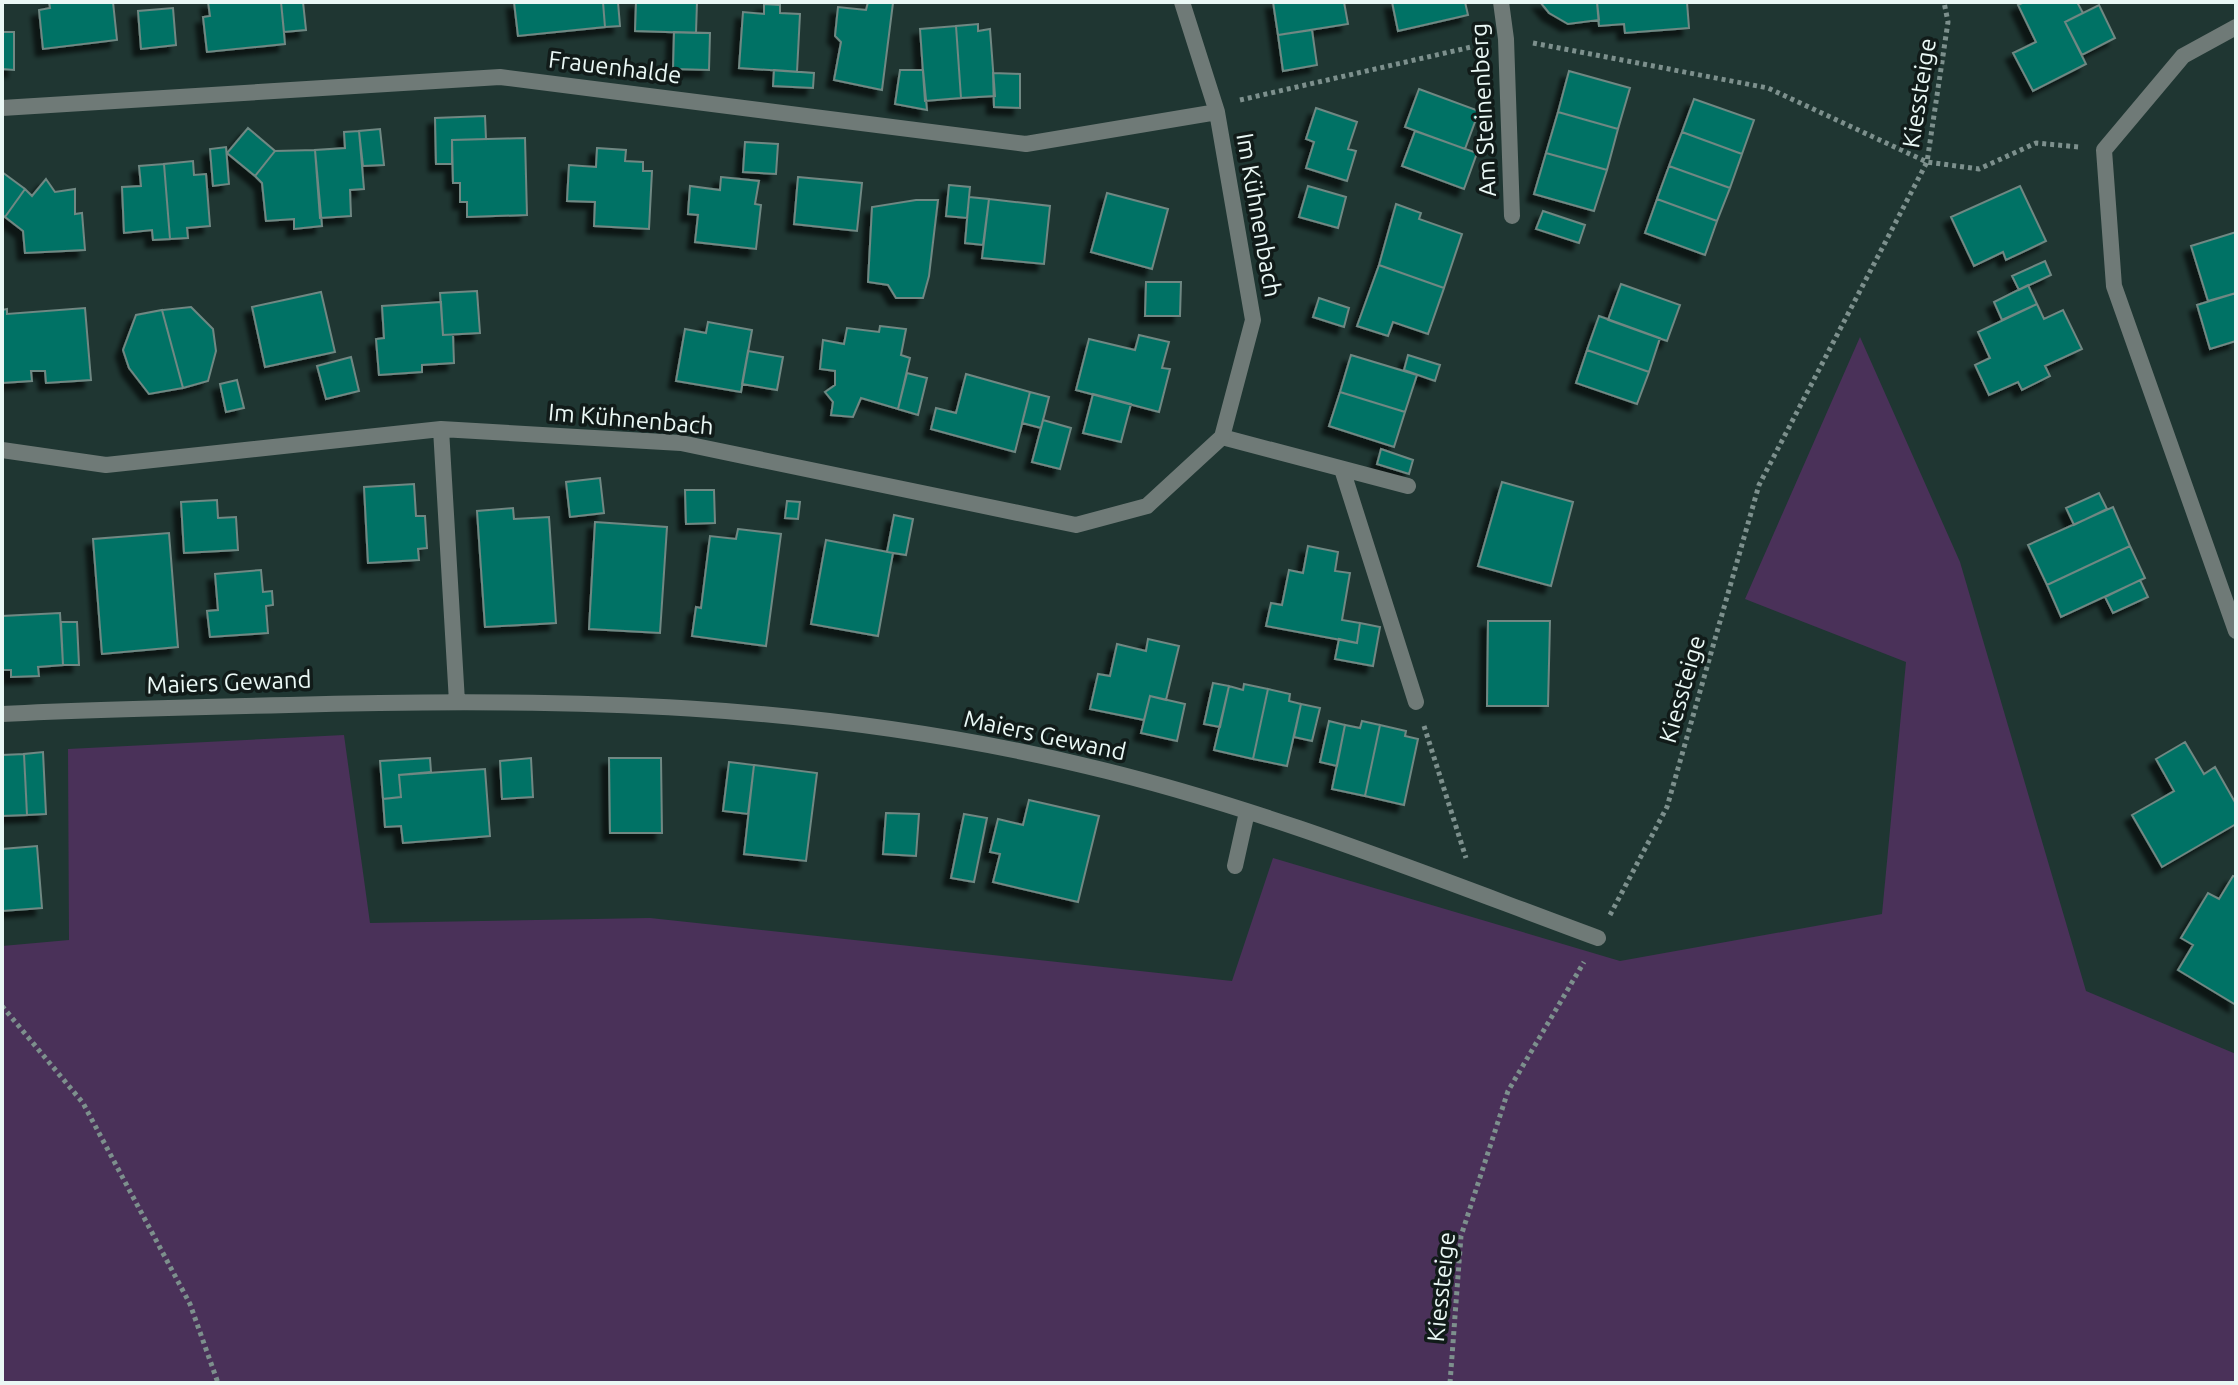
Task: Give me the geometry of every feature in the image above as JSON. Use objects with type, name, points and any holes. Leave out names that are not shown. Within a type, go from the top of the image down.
[{"type":"street","name":"Im Kühnenbach","points":[[2,450],[106,465],[441,429],[681,443],[1076,525],[1147,506],[1222,437],[1253,320],[1215,109],[1182,2]]},
{"type":"street","name":"Am Steinenberg","points":[[1501,2],[1506,39],[1512,216]]},
{"type":"street","points":[[2236,27],[2183,56],[2104,150],[2114,286],[2236,631]]},
{"type":"street","name":"Frauenhalde","points":[[2,108],[500,77],[1026,144],[1215,109]]},
{"type":"street","points":[[441,429],[457,702]]},
{"type":"street","points":[[1222,437],[1408,486]]},
{"type":"street","points":[[1342,469],[1416,702]]},
{"type":"street","name":"Maiers Gewand","points":[[2,714],[457,702],[608,702],[768,713],[1034,754],[1133,777],[1247,812],[1598,938]]},
{"type":"street","points":[[1235,866],[1247,812]]},
{"type":"path","name":"Kiessteige","points":[[1450,1383],[1461,1236],[1508,1091],[1598,938],[1667,807],[1759,485],[1927,162],[1948,22],[1944,2]]},
{"type":"path","points":[[1215,109],[1506,39],[1571,48],[1768,88],[1927,162],[1979,169],[2036,143],[2104,150]]},
{"type":"path","points":[[1416,702],[1477,893]]},
{"type":"path","points":[[2,1006],[83,1103],[190,1304],[218,1383]]},
{"type":"shaded area","points":[[1860,337],[1960,562],[2086,991],[2236,1054],[2236,1383],[2,1383],[2,946],[69,940],[68,749],[344,735],[370,923],[650,918],[1232,981],[1273,858],[1620,961],[1882,914],[1906,662],[1745,599]]},
{"type":"building","points":[[49,2],[113,2],[117,40],[43,49],[39,10],[50,8]]},
{"type":"building","points":[[208,2],[281,2],[285,44],[207,52],[203,17],[210,16]]},
{"type":"building","points":[[281,2],[303,2],[306,30],[284,32]]},
{"type":"building","points":[[514,2],[603,2],[605,27],[518,36]]},
{"type":"building","points":[[603,2],[618,2],[620,26],[605,27]]},
{"type":"building","points":[[636,2],[697,2],[696,33],[635,31]]},
{"type":"building","points":[[868,2],[893,3],[882,90],[834,80],[841,42],[835,36],[838,7],[866,10]]},
{"type":"building","points":[[1273,2],[1344,2],[1348,24],[1278,35]]},
{"type":"building","points":[[1392,2],[1465,2],[1468,15],[1398,31]]},
{"type":"building","points":[[1540,2],[1597,2],[1599,20],[1568,24],[1549,13]]},
{"type":"building","points":[[1597,2],[1687,2],[1689,28],[1625,33],[1624,24],[1599,26]]},
{"type":"building","points":[[2024,2],[2077,2],[2083,13],[2065,22],[2086,64],[2033,91],[2013,53],[2036,42],[2018,5]]},
{"type":"building","points":[[764,4],[780,5],[780,13],[800,14],[797,72],[739,68],[743,12],[764,14]]},
{"type":"building","points":[[2099,5],[2115,38],[2082,55],[2065,22]]},
{"type":"building","points":[[173,8],[176,45],[141,49],[138,11]]},
{"type":"building","points":[[978,24],[978,31],[990,29],[995,96],[961,98],[956,26]]},
{"type":"building","points":[[956,26],[961,98],[925,101],[920,29]]},
{"type":"building","points":[[1312,30],[1317,65],[1283,71],[1278,35]]},
{"type":"building","points":[[2,32],[14,32],[14,70],[2,69]]},
{"type":"building","points":[[674,32],[710,33],[709,70],[673,69]]},
{"type":"building","points":[[774,70],[814,73],[813,88],[773,86]]},
{"type":"building","points":[[900,70],[923,70],[927,110],[895,104]]},
{"type":"building","points":[[1569,71],[1630,88],[1618,129],[1558,112]]},
{"type":"building","points":[[993,73],[1020,74],[1020,108],[994,107]]},
{"type":"building","points":[[1419,89],[1479,111],[1465,149],[1405,127]]},
{"type":"building","points":[[1694,99],[1754,120],[1742,154],[1682,132]]},
{"type":"building","points":[[1316,108],[1357,122],[1348,149],[1356,151],[1347,181],[1306,168],[1314,142],[1306,139]]},
{"type":"building","points":[[1558,112],[1618,129],[1607,170],[1546,153]]},
{"type":"building","points":[[485,116],[486,139],[452,140],[452,164],[436,164],[435,118]]},
{"type":"building","points":[[248,128],[275,151],[255,176],[227,153]]},
{"type":"building","points":[[380,129],[384,165],[363,166],[359,131]]},
{"type":"building","points":[[359,131],[364,189],[350,190],[351,216],[320,218],[315,150],[345,148],[344,132]]},
{"type":"building","points":[[1415,131],[1477,153],[1464,189],[1402,166]]},
{"type":"building","points":[[1682,132],[1742,154],[1730,188],[1669,166]]},
{"type":"building","points":[[525,138],[527,215],[467,217],[467,202],[460,202],[460,183],[453,183],[452,140]]},
{"type":"building","points":[[745,142],[778,144],[776,174],[743,172]]},
{"type":"building","points":[[226,147],[229,184],[213,186],[210,149]]},
{"type":"building","points":[[597,148],[626,150],[625,161],[643,162],[643,171],[652,171],[649,229],[594,226],[595,202],[567,201],[569,165],[596,167]]},
{"type":"building","points":[[315,150],[322,226],[294,229],[294,219],[266,221],[262,183],[255,176],[275,151]]},
{"type":"building","points":[[1546,153],[1607,170],[1594,211],[1534,194]]},
{"type":"building","points":[[193,161],[194,175],[206,174],[210,226],[187,228],[188,238],[170,239],[164,164]]},
{"type":"building","points":[[164,164],[170,239],[153,240],[152,230],[124,233],[122,187],[141,186],[139,166]]},
{"type":"building","points":[[1669,166],[1730,188],[1717,221],[1657,199]]},
{"type":"building","points":[[2,172],[25,189],[5,217],[2,215]]},
{"type":"building","points":[[721,177],[759,181],[755,204],[761,205],[756,249],[695,242],[698,215],[688,214],[690,186],[720,190]]},
{"type":"building","points":[[798,177],[862,183],[857,231],[794,224]]},
{"type":"building","points":[[46,179],[55,192],[75,189],[75,214],[82,213],[85,250],[25,253],[23,231],[5,217],[25,189],[32,196]]},
{"type":"building","points":[[949,185],[970,187],[967,218],[946,216]]},
{"type":"building","points":[[1308,186],[1346,197],[1338,228],[1299,217]]},
{"type":"building","points":[[2020,186],[2046,241],[2006,260],[2003,252],[1974,266],[1951,217]]},
{"type":"building","points":[[1107,193],[1168,209],[1152,269],[1091,252]]},
{"type":"building","points":[[969,197],[989,199],[983,245],[965,243]]},
{"type":"building","points":[[989,199],[1050,206],[1044,264],[982,258]]},
{"type":"building","points":[[1657,199],[1717,221],[1705,255],[1645,233]]},
{"type":"building","points":[[938,200],[929,276],[923,298],[896,298],[888,285],[868,282],[872,207]]},
{"type":"building","points":[[1396,204],[1421,213],[1419,219],[1462,234],[1444,288],[1379,265]]},
{"type":"building","points":[[1543,211],[1585,225],[1579,243],[1536,229]]},
{"type":"building","points":[[2236,232],[2236,293],[2208,301],[2191,246]]},
{"type":"building","points":[[2045,261],[2051,275],[2019,290],[2012,276]]},
{"type":"building","points":[[1379,265],[1444,288],[1428,334],[1393,322],[1388,336],[1357,326]]},
{"type":"building","points":[[1146,282],[1181,282],[1180,316],[1145,316]]},
{"type":"building","points":[[1621,284],[1680,305],[1667,341],[1608,320]]},
{"type":"building","points":[[2028,285],[2037,304],[2002,320],[1994,302]]},
{"type":"building","points":[[477,291],[480,333],[443,335],[440,293]]},
{"type":"building","points":[[321,292],[335,352],[265,367],[252,307]]},
{"type":"building","points":[[2236,293],[2236,341],[2210,349],[2197,305]]},
{"type":"building","points":[[1319,298],[1349,308],[1344,327],[1313,317]]},
{"type":"building","points":[[441,302],[443,335],[453,335],[454,363],[422,365],[422,372],[379,375],[376,339],[384,338],[382,306]]},
{"type":"building","points":[[2037,304],[2044,319],[2063,310],[2082,349],[2045,366],[2050,376],[2022,390],[2018,382],[1989,395],[1975,365],[1990,358],[1978,332]]},
{"type":"building","points":[[191,307],[213,329],[216,351],[208,381],[183,388],[162,310]]},
{"type":"building","points":[[85,308],[91,380],[46,383],[45,371],[31,371],[32,381],[2,383],[2,310],[7,309],[7,314]]},
{"type":"building","points":[[162,310],[183,388],[149,394],[129,368],[123,350],[136,315]]},
{"type":"building","points":[[1599,316],[1660,338],[1649,372],[1587,350]]},
{"type":"building","points":[[708,322],[752,330],[741,392],[676,381],[685,329],[706,333]]},
{"type":"building","points":[[880,326],[906,329],[901,355],[910,358],[898,409],[861,398],[853,417],[831,415],[833,402],[825,392],[835,385],[835,371],[820,369],[823,340],[844,344],[847,328],[879,332]]},
{"type":"building","points":[[1139,335],[1169,342],[1162,368],[1170,369],[1159,412],[1076,390],[1089,339],[1135,350]]},
{"type":"building","points":[[1587,350],[1649,372],[1637,404],[1576,383]]},
{"type":"building","points":[[748,351],[783,357],[777,390],[742,384]]},
{"type":"building","points":[[1351,355],[1417,375],[1405,412],[1340,392]]},
{"type":"building","points":[[1408,355],[1440,365],[1435,381],[1404,370]]},
{"type":"building","points":[[351,357],[359,391],[326,399],[317,366]]},
{"type":"building","points":[[907,373],[927,378],[918,415],[898,409]]},
{"type":"building","points":[[966,374],[1030,392],[1015,452],[931,429],[936,408],[956,413]]},
{"type":"building","points":[[237,380],[244,408],[226,412],[220,384]]},
{"type":"building","points":[[1030,392],[1049,397],[1041,428],[1022,423]]},
{"type":"building","points":[[1340,392],[1405,412],[1394,447],[1329,426]]},
{"type":"building","points":[[1093,394],[1131,404],[1121,442],[1083,433]]},
{"type":"building","points":[[1043,420],[1071,428],[1060,469],[1032,462]]},
{"type":"building","points":[[1381,449],[1413,460],[1409,474],[1377,464]]},
{"type":"building","points":[[600,478],[604,513],[570,517],[566,482]]},
{"type":"building","points":[[1502,482],[1573,502],[1551,586],[1478,566]]},
{"type":"building","points":[[414,484],[416,516],[425,516],[427,548],[418,549],[419,560],[368,563],[364,487]]},
{"type":"building","points":[[685,490],[714,490],[715,523],[686,524]]},
{"type":"building","points":[[2099,493],[2107,509],[2074,525],[2066,508]]},
{"type":"building","points":[[217,500],[218,518],[236,517],[238,550],[184,553],[181,502]]},
{"type":"building","points":[[787,501],[800,502],[798,519],[785,518]]},
{"type":"building","points":[[2113,507],[2130,546],[2047,585],[2028,545]]},
{"type":"building","points":[[513,508],[514,519],[549,517],[556,623],[485,627],[477,511]]},
{"type":"building","points":[[894,515],[913,519],[906,555],[887,552]]},
{"type":"building","points":[[595,522],[667,527],[660,633],[589,629]]},
{"type":"building","points":[[738,529],[781,534],[766,646],[692,636],[696,607],[701,608],[710,536],[736,539]]},
{"type":"building","points":[[169,533],[178,647],[102,654],[93,539]]},
{"type":"building","points":[[826,540],[893,553],[878,636],[811,624]]},
{"type":"building","points":[[1308,546],[1338,552],[1335,571],[1350,573],[1342,620],[1360,623],[1357,643],[1266,626],[1271,603],[1282,605],[1289,570],[1303,573]]},
{"type":"building","points":[[2130,546],[2145,578],[2061,617],[2047,585]]},
{"type":"building","points":[[261,570],[263,592],[272,591],[273,605],[266,606],[268,633],[210,637],[207,611],[218,610],[215,574]]},
{"type":"building","points":[[2140,580],[2148,597],[2113,613],[2105,597]]},
{"type":"building","points":[[60,613],[63,665],[38,667],[39,676],[11,677],[11,670],[2,670],[2,616]]},
{"type":"building","points":[[1488,621],[1550,621],[1548,706],[1487,706]]},
{"type":"building","points":[[61,622],[77,622],[79,665],[63,665]]},
{"type":"building","points":[[1360,623],[1380,627],[1373,666],[1335,659],[1339,639],[1357,643]]},
{"type":"building","points":[[1148,639],[1179,646],[1166,700],[1150,696],[1144,720],[1090,709],[1098,674],[1110,676],[1117,644],[1146,651]]},
{"type":"building","points":[[1213,683],[1229,686],[1220,727],[1204,724]]},
{"type":"building","points":[[1244,684],[1268,689],[1253,759],[1214,750],[1229,686],[1243,690]]},
{"type":"building","points":[[1268,689],[1290,694],[1289,701],[1301,704],[1287,766],[1253,759]]},
{"type":"building","points":[[1150,696],[1185,704],[1177,741],[1141,733]]},
{"type":"building","points":[[1301,704],[1320,708],[1312,741],[1294,737]]},
{"type":"building","points":[[1329,721],[1345,725],[1337,766],[1320,762]]},
{"type":"building","points":[[1362,721],[1380,725],[1365,796],[1332,789],[1345,725],[1360,728]]},
{"type":"building","points":[[1380,725],[1406,731],[1405,736],[1418,739],[1404,805],[1365,796]]},
{"type":"building","points":[[2185,742],[2204,774],[2215,767],[2236,804],[2236,824],[2162,867],[2132,815],[2174,791],[2156,759]]},
{"type":"building","points":[[43,752],[46,814],[27,815],[24,754]]},
{"type":"building","points":[[24,754],[27,815],[2,816],[2,755]]},
{"type":"building","points":[[430,758],[431,772],[399,775],[401,797],[383,799],[380,761]]},
{"type":"building","points":[[531,758],[533,797],[502,799],[500,761]]},
{"type":"building","points":[[609,758],[661,758],[662,833],[610,833]]},
{"type":"building","points":[[729,762],[754,765],[748,814],[723,811]]},
{"type":"building","points":[[754,765],[817,773],[806,861],[744,854]]},
{"type":"building","points":[[485,769],[490,836],[403,843],[401,826],[385,827],[383,799],[401,797],[399,775]]},
{"type":"building","points":[[1029,800],[1099,816],[1078,902],[993,882],[1000,854],[990,852],[998,819],[1023,825]]},
{"type":"building","points":[[886,813],[919,814],[916,856],[883,854]]},
{"type":"building","points":[[964,814],[987,818],[974,882],[951,878]]},
{"type":"building","points":[[37,846],[42,908],[2,911],[2,849]]},
{"type":"building","points":[[2233,876],[2236,877],[2236,1005],[2178,970],[2193,945],[2181,938],[2208,893],[2219,899]]}]
